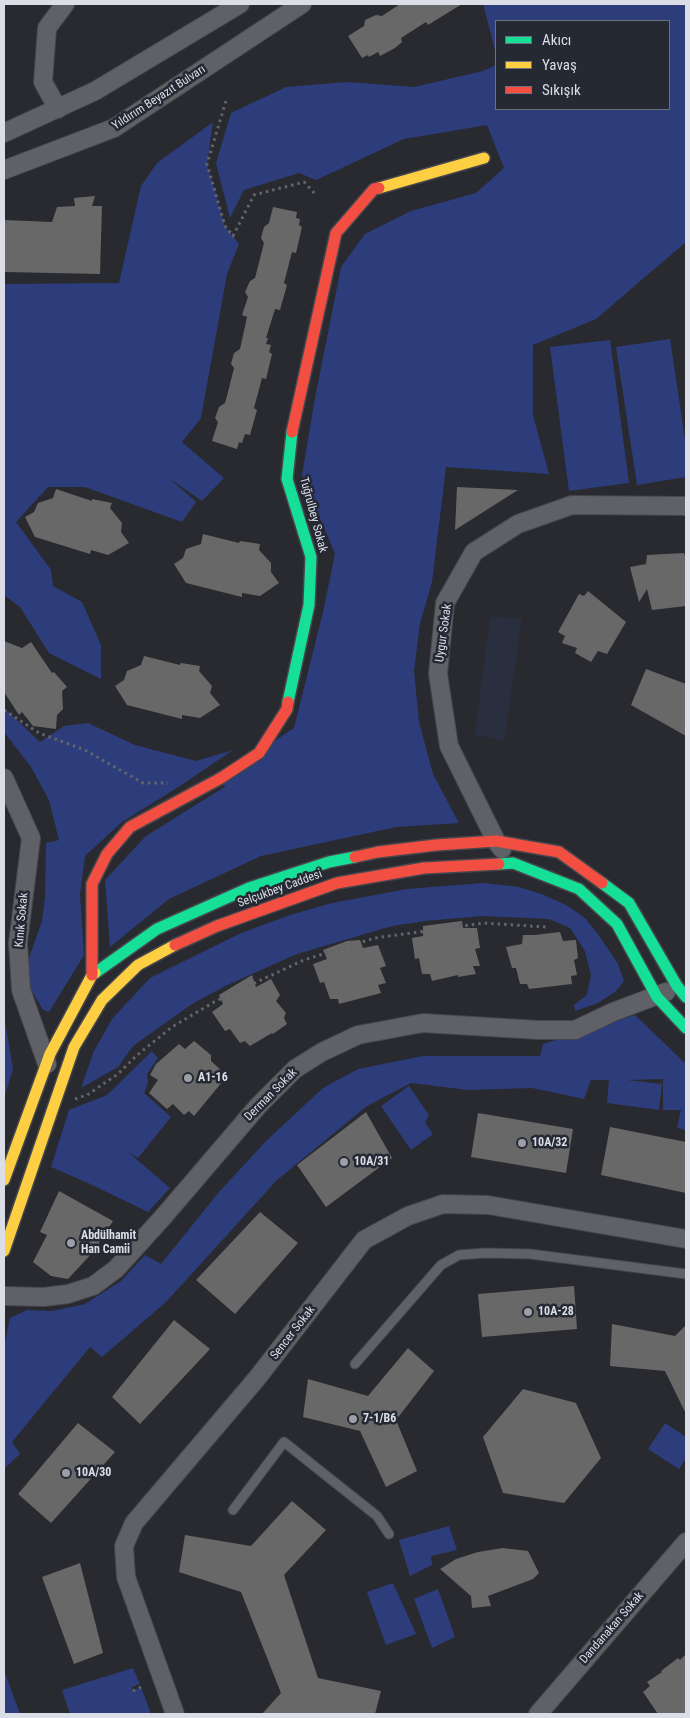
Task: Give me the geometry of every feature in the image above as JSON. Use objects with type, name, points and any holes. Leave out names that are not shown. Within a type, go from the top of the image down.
[{"type":"street","points":[[58,108],[43,82],[47,28],[65,4]]},
{"type":"street","points":[[4,133],[95,92],[240,4]]},
{"type":"street","name":"Yıldırım Beyazıt Bulvarı","points":[[4,170],[114,128],[302,4]]},
{"type":"street","name":"Tuğrulbey Sokak","points":[[92,975],[92,884],[107,854],[130,828],[221,778],[259,752],[287,709],[309,605],[311,557],[288,479],[290,441],[336,232],[374,189],[484,158]]},
{"type":"street","name":"Uygur Sokak","points":[[513,863],[496,841],[449,746],[438,674],[445,603],[474,552],[518,524],[572,505],[686,506]]},
{"type":"street","name":"Kınık Sokak","points":[[4,778],[30,838],[18,943],[21,990],[46,1064]]},
{"type":"street","name":"Selçukbey Caddesi","points":[[4,1180],[50,1054],[92,975],[157,929],[249,888],[329,862],[378,852],[436,845],[496,841],[559,852],[629,903],[682,991]]},
{"type":"street","name":"Selçukbey Caddesi","points":[[4,1251],[55,1097],[74,1047],[102,1000],[138,965],[177,944],[217,926],[337,883],[424,868],[513,863],[579,889],[617,924],[657,997],[686,1028]]},
{"type":"street","name":"Derman Sokak","points":[[4,1296],[44,1297],[60,1295],[93,1286],[116,1269],[258,1106],[296,1069],[322,1052],[358,1035],[423,1022],[538,1030],[575,1030],[613,1012],[657,997],[682,991]]},
{"type":"street","points":[[37,1090],[55,1097]]},
{"type":"street","name":"Sencer Sokak","points":[[175,1714],[126,1577],[124,1546],[134,1523],[258,1377],[364,1240],[408,1216],[443,1204],[488,1205],[686,1239]]},
{"type":"street","name":"Dandanakan Sokak","points":[[538,1714],[686,1542]]},
{"type":"lane","points":[[355,1364],[441,1265],[459,1255],[485,1253],[530,1254],[686,1274]]},
{"type":"lane","points":[[233,1510],[284,1442],[377,1516],[390,1534]]},
{"type":"path","points":[[226,101],[207,164],[225,226],[233,236],[254,195],[304,182],[316,196]]},
{"type":"path","points":[[4,710],[38,733],[85,750],[143,783],[170,783]]},
{"type":"path","points":[[55,1097],[73,1099],[87,1095],[118,1074],[136,1056],[172,1027],[214,1002],[304,960],[375,938],[484,923],[546,928]]},
{"type":"path","points":[[133,1691],[141,1687]]},
{"type":"shaded area","points":[[483,4],[686,4],[686,242],[596,319],[533,345],[533,415],[549,474],[446,467],[432,582],[420,623],[414,671],[419,722],[433,774],[459,823],[396,827],[261,856],[169,899],[110,947],[105,880],[146,836],[226,786],[213,782],[294,728],[323,612],[335,554],[302,475],[341,267],[365,234],[411,211],[476,193],[504,168],[487,125],[404,139],[316,180],[299,173],[244,190],[230,218],[216,163],[231,113],[286,87],[347,82],[414,87],[483,71],[495,65],[495,110],[670,110],[670,20],[495,20],[495,50]]},
{"type":"shaded area","points":[[213,122],[207,164],[225,226],[239,244],[227,274],[201,418],[182,442],[224,478],[202,501],[169,478],[196,502],[182,522],[85,487],[48,487],[16,522],[51,570],[53,586],[82,602],[101,645],[101,679],[49,653],[20,607],[4,595],[4,284],[119,283],[141,186],[157,163]]},
{"type":"shaded area","points":[[670,339],[686,446],[686,477],[637,485],[616,347]]},
{"type":"shaded area","points":[[610,340],[629,483],[569,491],[550,347]]},
{"type":"shaded area","points":[[490,617],[522,618],[504,741],[475,735]]},
{"type":"shaded area","points":[[4,708],[40,742],[64,726],[88,723],[135,745],[196,761],[233,750],[122,822],[85,856],[80,894],[84,955],[49,1012],[43,1010],[30,988],[27,964],[42,921],[45,897],[46,843],[59,840],[49,800],[31,767],[4,732]]},
{"type":"shaded area","points":[[483,883],[519,887],[544,895],[568,906],[586,919],[600,937],[618,964],[624,981],[615,992],[598,1003],[575,1011],[574,1005],[587,995],[591,975],[585,951],[570,928],[549,919],[483,916],[392,926],[297,954],[227,985],[192,1004],[133,1046],[118,1067],[81,1088],[94,1051],[112,1019],[150,978],[239,934],[290,915],[332,903],[407,889]]},
{"type":"shaded area","points":[[4,1015],[13,1069],[4,1098]]},
{"type":"shaded area","points":[[635,1015],[686,1064],[686,1131],[677,1127],[681,1110],[663,1110],[663,1079],[627,1080],[662,1084],[659,1110],[607,1103],[609,1080],[591,1080],[584,1099],[532,1088],[468,1090],[411,1083],[367,1106],[277,1180],[166,1302],[102,1357],[90,1347],[12,1442],[20,1454],[4,1469],[4,1347],[10,1318],[27,1310],[52,1311],[85,1304],[121,1281],[145,1255],[161,1264],[219,1192],[267,1140],[323,1088],[358,1069],[423,1056],[540,1056],[543,1044]]},
{"type":"shaded area","points":[[152,1051],[158,1058],[147,1074],[148,1083],[144,1093],[171,1117],[138,1158],[128,1152],[170,1188],[148,1212],[51,1167],[69,1110],[107,1095]]},
{"type":"shaded area","points":[[409,1086],[429,1115],[425,1122],[433,1134],[411,1150],[381,1106]]},
{"type":"shaded area","points":[[665,1423],[686,1437],[686,1458],[679,1469],[648,1449]]},
{"type":"shaded area","points":[[449,1526],[457,1550],[431,1556],[432,1565],[410,1576],[399,1540]]},
{"type":"shaded area","points":[[393,1583],[416,1634],[386,1645],[367,1592]]},
{"type":"shaded area","points":[[438,1589],[455,1637],[432,1648],[414,1599]]},
{"type":"shaded area","points":[[133,1668],[140,1684],[132,1687],[133,1691],[141,1687],[151,1714],[70,1714],[62,1690]]},
{"type":"shaded area","points":[[4,1670],[20,1714],[4,1714]]},
{"type":"building","points":[[400,4],[462,4],[428,25],[426,22],[401,38],[402,42],[395,48],[380,56],[378,52],[369,57],[368,55],[362,58],[348,36],[364,26],[365,20],[376,15],[382,16]]},
{"type":"building","points":[[95,196],[92,206],[102,206],[100,274],[4,272],[4,220],[52,222],[57,207],[75,206],[74,198]]},
{"type":"building","points":[[273,207],[297,212],[296,218],[300,219],[299,225],[302,227],[296,253],[292,252],[284,283],[287,285],[280,310],[275,309],[266,338],[268,338],[266,344],[271,345],[269,352],[272,354],[266,379],[262,378],[254,408],[257,410],[250,435],[245,434],[242,443],[239,442],[237,449],[212,441],[218,422],[215,418],[219,407],[225,403],[234,368],[231,364],[234,353],[240,349],[247,317],[242,315],[248,297],[245,292],[250,281],[255,278],[264,243],[261,238],[264,227],[269,223]]},
{"type":"building","points":[[457,487],[518,490],[455,530]]},
{"type":"building","points":[[56,489],[92,501],[92,499],[112,503],[110,508],[122,523],[121,532],[129,543],[108,555],[91,550],[90,554],[35,537],[25,517],[34,512],[38,503],[53,498]]},
{"type":"building","points":[[203,534],[239,543],[240,541],[260,544],[259,550],[271,563],[271,572],[279,583],[260,596],[242,593],[242,597],[186,583],[174,564],[183,558],[186,549],[201,544]]},
{"type":"building","points":[[684,553],[686,560],[686,606],[652,610],[647,589],[639,602],[630,567],[646,564],[647,555]]},
{"type":"building","points":[[588,591],[626,622],[607,654],[598,651],[591,662],[575,653],[577,648],[562,643],[565,636],[558,632],[579,594],[584,596]]},
{"type":"building","points":[[4,641],[22,648],[31,642],[52,673],[54,672],[67,687],[62,691],[63,709],[57,715],[56,729],[33,726],[22,712],[19,715],[4,692]]},
{"type":"building","points":[[144,656],[180,665],[181,663],[200,666],[199,671],[212,686],[210,693],[220,705],[200,718],[182,715],[182,719],[127,705],[115,686],[124,680],[127,671],[141,665]]},
{"type":"building","points":[[646,669],[686,684],[686,736],[631,705]]},
{"type":"building","points":[[462,921],[463,928],[477,928],[480,948],[475,949],[480,966],[473,966],[476,974],[458,977],[458,975],[432,981],[430,974],[422,974],[419,958],[415,959],[412,938],[423,936],[423,926]]},
{"type":"building","points":[[560,932],[563,941],[576,940],[578,958],[574,960],[577,975],[571,976],[572,984],[529,989],[527,984],[520,984],[516,968],[512,968],[506,947],[522,944],[523,935]]},
{"type":"building","points":[[360,940],[363,948],[378,945],[386,966],[380,968],[386,983],[378,985],[381,993],[339,1004],[338,999],[330,999],[324,982],[320,983],[313,964],[327,959],[323,950],[347,941]]},
{"type":"building","points":[[252,975],[256,987],[271,979],[280,995],[276,1001],[286,1013],[284,1018],[287,1024],[250,1046],[245,1041],[240,1043],[230,1029],[225,1031],[212,1012],[223,1004],[219,995]]},
{"type":"building","name":"A1-16","points":[[194,1041],[211,1055],[211,1061],[222,1071],[219,1077],[223,1081],[194,1116],[189,1111],[184,1115],[173,1104],[167,1109],[149,1093],[158,1080],[150,1075],[156,1064],[179,1044],[185,1049]]},
{"type":"building","name":"10A/31","points":[[366,1112],[392,1158],[326,1207],[297,1165]]},
{"type":"building","name":"10A/32","points":[[478,1113],[573,1129],[566,1173],[471,1157]]},
{"type":"building","points":[[610,1127],[686,1142],[686,1193],[601,1175]]},
{"type":"building","name":"Abdülhamit Han Camii","points":[[59,1191],[113,1221],[94,1251],[68,1279],[51,1276],[33,1262],[47,1235],[40,1232]]},
{"type":"building","points":[[260,1212],[298,1243],[235,1314],[196,1280]]},
{"type":"building","name":"10A-28","points":[[574,1286],[577,1329],[482,1337],[478,1294]]},
{"type":"building","points":[[174,1320],[210,1349],[140,1424],[112,1397]]},
{"type":"building","points":[[612,1324],[675,1336],[686,1325],[686,1414],[665,1371],[610,1366]]},
{"type":"building","name":"7-1/B6","points":[[408,1348],[434,1371],[396,1420],[417,1471],[386,1487],[360,1431],[303,1417],[308,1379],[368,1396]]},
{"type":"building","points":[[523,1389],[576,1403],[601,1458],[564,1503],[503,1493],[483,1437]]},
{"type":"building","name":"10A/30","points":[[78,1423],[115,1452],[51,1523],[18,1494]]},
{"type":"building","points":[[292,1501],[326,1530],[284,1575],[318,1678],[381,1691],[375,1714],[262,1714],[281,1693],[241,1592],[179,1572],[185,1535],[251,1546]]},
{"type":"building","points":[[503,1548],[528,1551],[539,1573],[533,1579],[488,1596],[491,1606],[472,1608],[471,1596],[440,1569],[456,1559],[478,1552]]},
{"type":"building","points":[[80,1563],[103,1653],[74,1664],[42,1577]]},
{"type":"building","points":[[686,1654],[686,1714],[658,1714],[643,1692],[650,1686],[647,1682]]},
{"type":"traffic: fast","points":[[288,702],[309,605],[311,557],[287,479],[292,432]]},
{"type":"traffic: fast","points":[[95,973],[157,929],[249,888],[329,862],[355,857]]},
{"type":"traffic: fast","points":[[499,864],[513,863],[579,889],[617,924],[657,997],[686,1028]]},
{"type":"traffic: fast","points":[[602,883],[629,903],[677,986],[686,997]]},
{"type":"traffic: slow","points":[[379,188],[484,158]]},
{"type":"traffic: slow","points":[[4,1251],[74,1047],[102,1000],[138,965],[175,945]]},
{"type":"traffic: slow","points":[[4,1180],[50,1054],[92,975],[95,973]]},
{"type":"traffic: jam","points":[[292,432],[336,233],[374,189],[379,188]]},
{"type":"traffic: jam","points":[[92,975],[92,884],[107,854],[130,827],[221,778],[259,753],[287,709],[288,702]]},
{"type":"traffic: jam","points":[[355,857],[378,852],[436,845],[496,841],[559,852],[602,883]]},
{"type":"traffic: jam","points":[[175,945],[217,926],[337,883],[424,868],[499,864]]},
{"type":"place","name":"A1-16","points":[[188,1078]]},
{"type":"place","name":"10A/32","points":[[522,1143]]},
{"type":"place","name":"10A/31","points":[[344,1162]]},
{"type":"place","name":"Abdülhamit Han Camii","points":[[71,1243]]},
{"type":"place","name":"10A-28","points":[[528,1312]]},
{"type":"place","name":"7-1/B6","points":[[353,1419]]},
{"type":"place","name":"10A/30","points":[[66,1473]]}]
